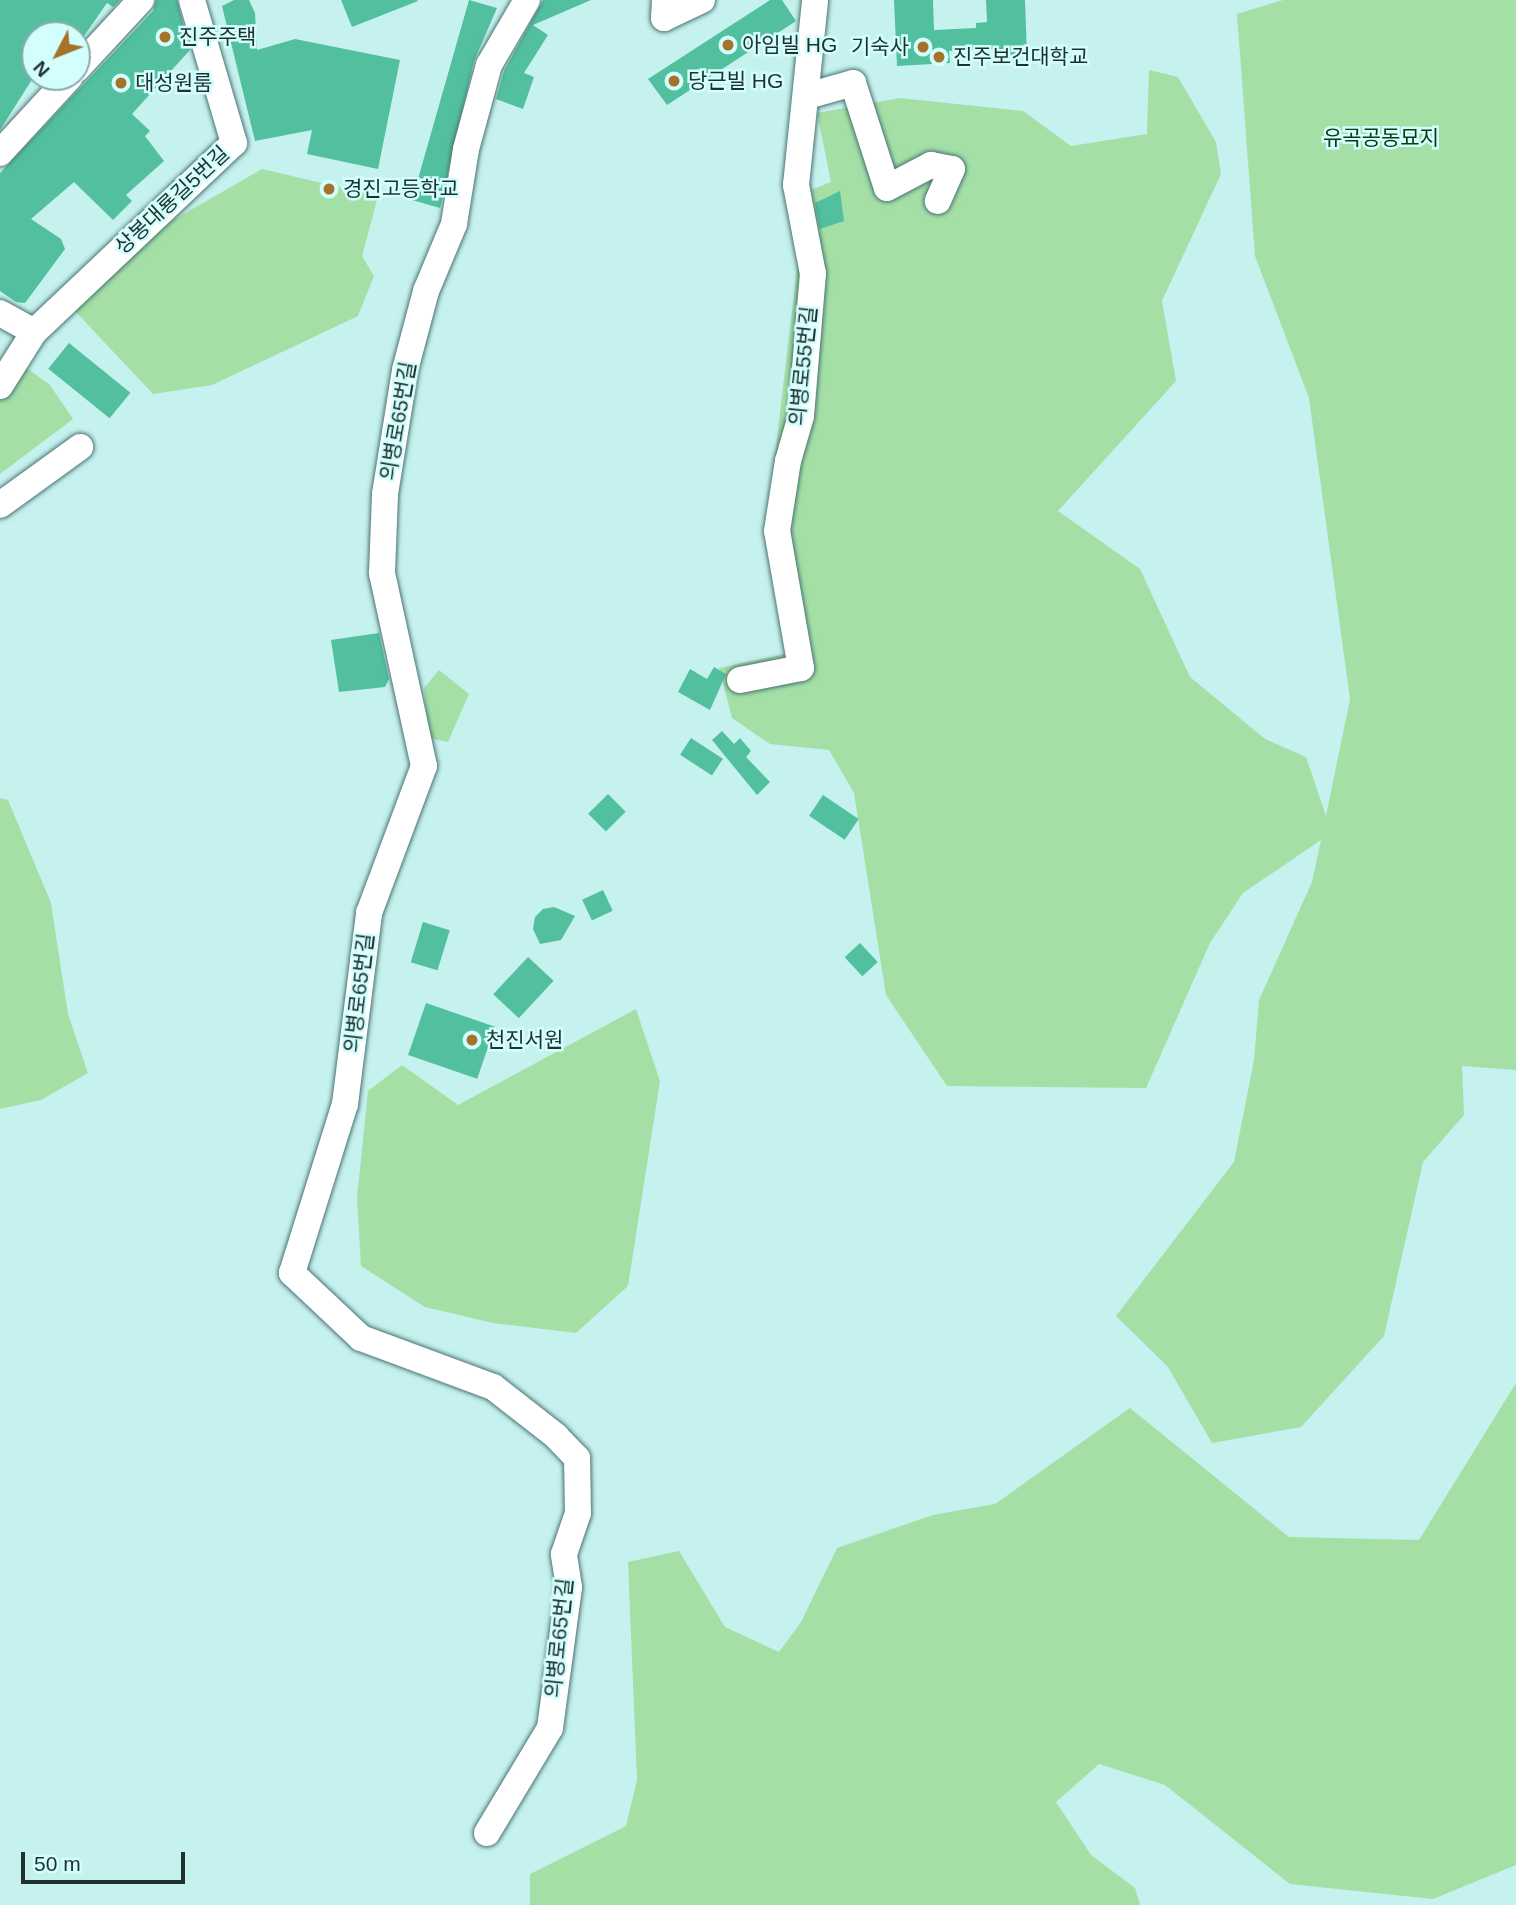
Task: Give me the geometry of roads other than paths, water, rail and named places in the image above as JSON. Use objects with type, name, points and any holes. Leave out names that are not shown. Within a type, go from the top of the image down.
[{"type":"street","points":[[91,54],[141,0]]},
{"type":"street","name":"상봉대룡길5번길","points":[[34,332],[234,143],[192,0]]},
{"type":"street","name":"의병로65번길","points":[[487,1833],[550,1727],[569,1587],[564,1554],[578,1513],[577,1458],[556,1436],[493,1387],[361,1338],[292,1273],[345,1104],[369,913],[424,766],[382,573],[386,494],[405,370],[426,291],[454,224],[466,149],[489,65],[527,0]]},
{"type":"street","points":[[665,0],[664,18],[702,0]]},
{"type":"street","name":"의병로55번길","points":[[740,680],[802,668],[778,531],[788,461],[801,416],[813,274],[796,185],[815,0]]},
{"type":"street","points":[[807,96],[853,83],[887,188],[931,164],[952,169],[938,201]]},
{"type":"street","points":[[0,153],[57,91]]},
{"type":"street","points":[[0,313],[34,332],[0,386]]},
{"type":"street","points":[[0,505],[80,446]]},
{"type":"place","name":"진주주택","points":[[165,37]]},
{"type":"place","name":"아임빌 HG","points":[[728,45]]},
{"type":"place","name":"기숙사","points":[[923,47]]},
{"type":"place","name":"진주보건대학교","points":[[939,57]]},
{"type":"place","name":"당근빌 HG","points":[[674,81]]},
{"type":"place","name":"대성원룸","points":[[121,83]]},
{"type":"place","name":"경진고등학교","points":[[329,189]]},
{"type":"place","name":"천진서원","points":[[472,1040]]},
{"type":"park label","name":"유곡공동묘지","points":[[1381,138]]}]
